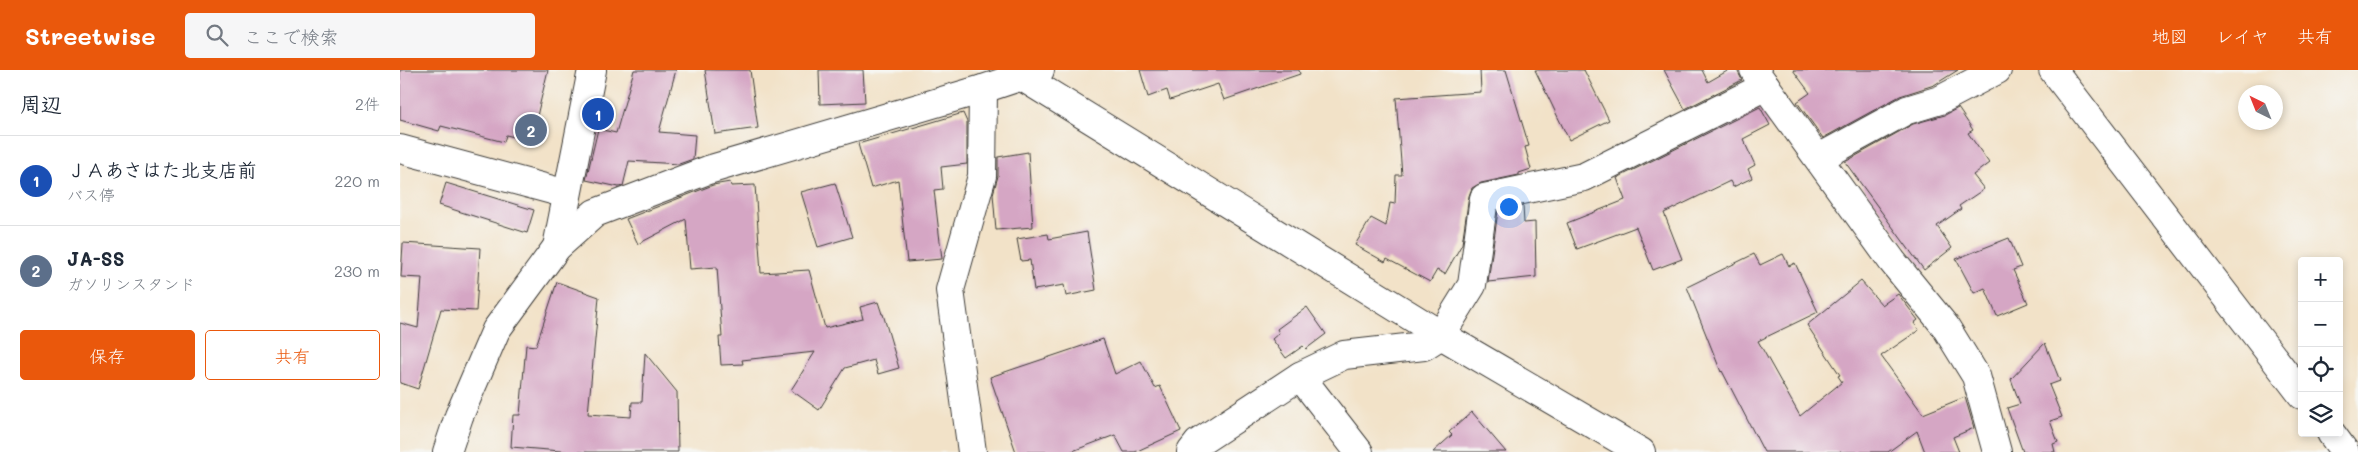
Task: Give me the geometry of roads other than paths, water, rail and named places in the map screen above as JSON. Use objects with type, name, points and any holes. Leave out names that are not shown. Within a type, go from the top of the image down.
[{"type":"street","points":[[557,247],[592,70]]},
{"type":"street","points":[[1819,158],[1906,110],[1940,100],[1997,70]]},
{"type":"street","points":[[2053,70],[2300,392]]},
{"type":"street","points":[[447,452],[459,416],[496,330],[557,247],[595,213],[708,170],[984,89],[1024,72],[1441,335],[1641,452]]},
{"type":"street","points":[[1191,452],[1198,443],[1300,376],[1344,356],[1424,346],[1441,335],[1472,285],[1484,198],[1584,176],[1760,78],[1892,261],[1945,326],[1976,376],[1997,452]]},
{"type":"street","points":[[972,452],[950,290],[982,176],[984,89]]},
{"type":"street","points":[[400,149],[567,194]]},
{"type":"street","points":[[1300,376],[1359,452]]},
{"type":"street","points":[[2334,437],[2345,452]]},
{"type":"place","name":"ＪＡあさはた北支店前","points":[[598,114]]},
{"type":"place","name":"JA-SS","points":[[531,130]]}]
